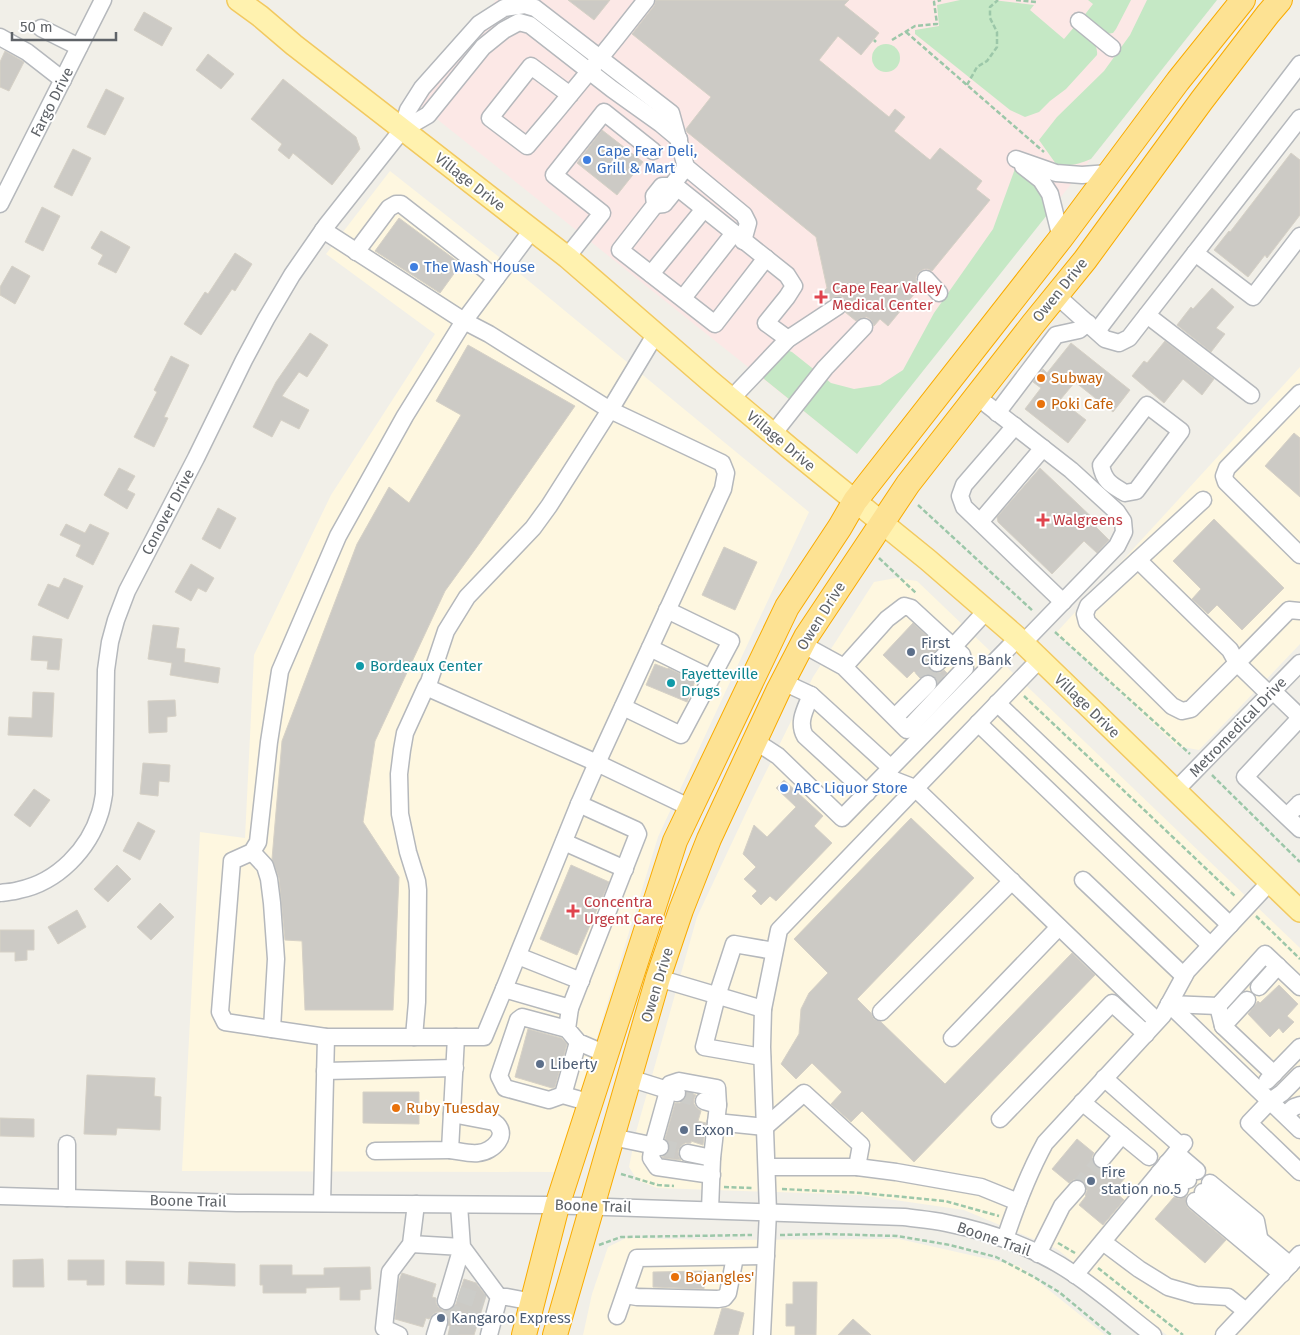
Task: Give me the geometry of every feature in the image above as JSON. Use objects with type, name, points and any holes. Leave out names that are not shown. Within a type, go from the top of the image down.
[{"type":"highway","name":"Owen Drive","points":[[524,1335],[557,1206],[675,841],[786,607],[840,527],[855,501],[1061,238],[1178,81],[1243,0]]},
{"type":"highway","name":"Owen Drive","points":[[555,1335],[658,978],[681,910],[709,839],[802,644],[908,484],[1085,260],[1197,108],[1280,0]]},
{"type":"main road","name":"Village Drive","points":[[238,0],[567,257],[655,335],[772,434],[987,610],[1300,911]]},
{"type":"street","name":"Fargo Drive","points":[[0,204],[103,0]]},
{"type":"street","points":[[570,95],[531,66],[490,118],[527,146],[590,72],[646,0]]},
{"type":"street","points":[[520,22],[525,3]]},
{"type":"street","points":[[402,130],[408,110],[422,88],[479,24],[504,8],[525,3],[535,8],[672,113],[686,166],[744,215],[748,223],[739,237],[683,298]]},
{"type":"street","points":[[402,130],[428,115],[483,46],[504,30],[520,22],[530,26],[680,139]]},
{"type":"street","points":[[1079,22],[1112,48]]},
{"type":"street","points":[[41,28],[79,47]]},
{"type":"street","points":[[0,37],[27,52],[62,80]]},
{"type":"street","points":[[997,412],[1056,335],[1092,327],[1300,64]]},
{"type":"street","points":[[567,257],[602,213],[554,175],[604,112],[653,151]]},
{"type":"street","points":[[1056,295],[1105,339],[1119,343],[1129,338],[1195,253],[1295,136],[1300,118]]},
{"type":"street","name":"Conover Drive","points":[[0,893],[20,890],[38,884],[55,875],[72,861],[84,846],[93,830],[104,794],[106,670],[110,642],[127,591],[266,318],[292,275],[323,230],[402,130]]},
{"type":"street","points":[[1061,238],[1050,194],[1040,180],[1016,159],[1056,173],[1082,175],[1109,173]]},
{"type":"street","points":[[686,166],[672,185],[672,193],[664,204],[654,204],[620,250],[715,324],[766,258]]},
{"type":"street","points":[[672,185],[787,274],[794,286],[766,323],[788,339]]},
{"type":"street","points":[[356,252],[389,208],[396,204],[401,204],[496,278]]},
{"type":"street","points":[[651,274],[704,209]]},
{"type":"street","points":[[323,230],[464,321],[489,334],[610,410],[722,463],[726,472],[723,489],[579,804],[484,1037],[326,1037],[225,1022],[220,1012],[232,861],[252,852],[258,842],[269,742],[280,671],[338,536],[404,416],[464,321],[532,230]]},
{"type":"street","points":[[1195,253],[1253,298],[1300,236]]},
{"type":"street","points":[[926,279],[940,294]]},
{"type":"street","points":[[731,399],[788,339],[838,306]]},
{"type":"street","points":[[1147,315],[1251,395]]},
{"type":"street","points":[[772,434],[825,368],[864,327]]},
{"type":"street","points":[[414,1037],[417,1002],[418,890],[400,814],[399,774],[405,733],[426,687],[446,631],[467,597],[533,528],[549,506],[655,335]]},
{"type":"street","points":[[1300,393],[1227,468],[1224,476],[1226,482],[1300,555]]},
{"type":"street","points":[[755,741],[778,756],[842,818],[1020,641],[1044,621],[1117,546],[1124,532],[1123,521],[1117,512],[1087,484],[976,396]]},
{"type":"street","points":[[1147,405],[1181,431],[1136,491],[1126,493],[1110,484],[1102,474],[1101,465],[1147,405]]},
{"type":"street","points":[[1014,426],[964,485],[960,496],[964,507],[1063,602]]},
{"type":"street","points":[[980,522],[1043,448]]},
{"type":"street","points":[[1087,484],[1102,474]]},
{"type":"street","points":[[1203,500],[1088,606],[1085,614],[1087,622],[1172,706],[1182,711],[1191,709],[1289,610],[1300,610]]},
{"type":"street","points":[[1138,560],[1230,650],[1237,663],[1300,718],[1245,777],[1300,829]]},
{"type":"street","points":[[844,667],[888,619],[904,606],[911,608],[958,653],[965,668],[898,720]]},
{"type":"street","points":[[623,707],[681,735],[731,641],[667,610]]},
{"type":"street","points":[[942,668],[958,653],[987,610]]},
{"type":"street","points":[[802,644],[844,667],[898,720]]},
{"type":"street","points":[[650,648],[711,678]]},
{"type":"street","points":[[762,1335],[768,1212],[762,1058],[763,1009],[778,930],[1040,659]]},
{"type":"street","name":"Metromedical Drive","points":[[1175,791],[1300,663]]},
{"type":"street","points":[[783,682],[811,695],[887,772],[916,788],[1157,1021]]},
{"type":"street","points":[[898,720],[927,684]]},
{"type":"street","points":[[426,687],[597,763],[691,808]]},
{"type":"street","points":[[811,695],[802,720],[801,729],[804,736],[866,793]]},
{"type":"street","points":[[997,703],[1230,925]]},
{"type":"street","points":[[978,723],[1210,945]]},
{"type":"street","points":[[567,1029],[570,1008],[638,834],[636,830],[579,804]]},
{"type":"street","points":[[1287,816],[1300,804]]},
{"type":"street","points":[[564,842],[625,868]]},
{"type":"street","points":[[252,852],[265,866],[270,887],[276,959],[272,1029]]},
{"type":"street","points":[[1083,880],[1184,976]]},
{"type":"street","points":[[881,1012],[1012,881]]},
{"type":"street","points":[[1004,1239],[1033,1164],[1045,1143],[1163,1015],[1187,971],[1270,882]]},
{"type":"street","points":[[952,1038],[1059,927]]},
{"type":"street","points":[[762,1058],[704,1047],[717,996],[734,944],[774,951]]},
{"type":"street","points":[[1218,1006],[1265,954],[1300,987]]},
{"type":"street","points":[[518,956],[581,980]]},
{"type":"street","points":[[1259,987],[1278,966]]},
{"type":"street","points":[[658,978],[763,1009]]},
{"type":"street","points":[[504,989],[570,1008]]},
{"type":"street","points":[[1223,1026],[1246,1000]]},
{"type":"street","points":[[1000,1119],[1112,1002],[1146,1034]]},
{"type":"street","points":[[1169,1004],[1218,1006]]},
{"type":"street","points":[[1169,1004],[1300,1130]]},
{"type":"street","points":[[1218,1006],[1223,1026],[1274,1074]]},
{"type":"street","points":[[591,1103],[563,1095],[549,1100],[505,1088],[499,1076],[518,1020],[522,1017],[567,1029],[578,1042],[606,1054]]},
{"type":"street","points":[[322,1203],[326,1037]]},
{"type":"street","points":[[450,1150],[456,1037]]},
{"type":"street","points":[[563,1095],[578,1042]]},
{"type":"street","points":[[1300,1047],[1274,1074],[1249,1123],[1300,1172]]},
{"type":"street","points":[[325,1071],[455,1068]]},
{"type":"street","points":[[1264,1095],[1282,1093],[1300,1075]]},
{"type":"street","points":[[629,1078],[673,1092]]},
{"type":"street","points":[[1104,1078],[1173,1156],[1188,1180],[1173,1156]]},
{"type":"street","points":[[710,1210],[712,1176],[712,1158],[716,1122],[711,1103],[717,1088],[679,1081],[670,1084],[673,1092],[651,1158],[657,1167],[712,1176]]},
{"type":"street","points":[[716,1122],[765,1126],[804,1093],[861,1145],[857,1167]]},
{"type":"street","points":[[1082,1102],[1149,1157]]},
{"type":"street","points":[[1285,1115],[1300,1105]]},
{"type":"street","points":[[375,1151],[450,1150],[477,1154],[487,1151],[500,1138],[502,1132],[499,1125],[494,1122],[452,1114]]},
{"type":"street","points":[[1102,1159],[1122,1134]]},
{"type":"street","points":[[612,1137],[656,1146]]},
{"type":"street","points":[[67,1144],[67,1198]]},
{"type":"street","points":[[688,1153],[712,1158]]},
{"type":"street","points":[[1075,1275],[1173,1156]]},
{"type":"street","points":[[767,1167],[857,1167],[896,1172],[981,1188],[1018,1202]]},
{"type":"street","points":[[1038,1254],[1062,1206],[1077,1188]]},
{"type":"street","points":[[1203,1192],[1291,1264],[1260,1240],[1203,1192]]},
{"type":"street","name":"Boone Trail","points":[[0,1196],[322,1203],[592,1206],[904,1217],[945,1222],[982,1231],[1038,1254],[1075,1275],[1153,1335]]},
{"type":"street","points":[[399,1335],[384,1328],[390,1272],[411,1244],[416,1204]]},
{"type":"street","points":[[451,1295],[462,1247],[459,1205]]},
{"type":"street","points":[[1103,1242],[1139,1269],[1168,1287],[1196,1295],[1228,1297],[1246,1311]]},
{"type":"street","points":[[411,1244],[462,1247]]},
{"type":"street","points":[[462,1247],[494,1302],[486,1327]]},
{"type":"street","points":[[617,1316],[637,1258],[766,1256]]},
{"type":"street","points":[[625,1295],[724,1298],[728,1293],[735,1257]]},
{"type":"street","points":[[1224,1335],[1291,1264]]},
{"type":"street","points":[[494,1302],[507,1297],[533,1302]]},
{"type":"path","points":[[892,40],[916,26],[937,24],[934,2],[941,0]]},
{"type":"path","points":[[967,85],[977,68],[987,61],[997,47],[997,32],[990,18],[990,7],[998,0]]},
{"type":"path","points":[[1016,0],[1036,2]]},
{"type":"path","points":[[906,32],[1045,153]]},
{"type":"path","points":[[918,505],[1201,764],[1300,862]]},
{"type":"path","points":[[879,557],[920,597]]},
{"type":"path","points":[[1013,686],[1247,906],[1300,959]]},
{"type":"path","points":[[598,1246],[621,1237],[826,1234],[897,1236],[950,1245],[996,1258],[1034,1277],[1059,1292],[1111,1335]]},
{"type":"shaded area","name":"Cape Fear Valley Medical Center","points":[[496,0],[1217,0],[857,454],[418,104]]},
{"type":"shaded area","name":"Bordeaux Center","points":[[390,171],[513,268],[809,512],[658,837],[556,1172],[182,1171],[200,832],[245,838],[254,655],[331,495],[435,334],[326,254]]},
{"type":"shaded area","points":[[1300,367],[1300,644],[1199,750],[1177,746],[1056,633]]},
{"type":"shaded area","points":[[896,578],[917,581],[1300,948],[1300,1335],[1167,1335],[1057,1249],[964,1210],[860,1195],[657,1188],[637,1180],[629,1167],[636,1132],[697,917],[813,677],[874,582]]},
{"type":"shaded area","points":[[626,1238],[714,1240],[899,1239],[1019,1266],[1105,1335],[583,1335],[592,1294],[608,1247]]},
{"type":"green space","points":[[960,0],[993,0],[1034,5],[1030,10],[1064,39],[1075,26],[1093,42],[1096,46],[1097,55],[1066,89],[1039,112],[1025,117],[1010,110],[915,34],[915,30],[939,26],[937,5]]},
{"type":"green space","points":[[1088,0],[1131,0],[1116,29],[1113,33],[1107,34],[1083,17],[1093,4]]},
{"type":"green space","points":[[1147,0],[1217,0],[1091,159],[1074,164],[1056,164],[1039,140],[1057,117],[1104,71],[1130,35]]},
{"type":"green space","points":[[886,44],[896,48],[900,58],[896,68],[886,72],[876,68],[872,58],[876,48]]},
{"type":"green space","points":[[1016,166],[1037,185],[1044,197],[1047,215],[857,454],[764,379],[764,372],[784,349],[792,352],[831,383],[854,389],[880,385],[903,370],[934,313],[993,229]]},
{"type":"building","points":[[568,0],[610,0],[594,20]]},
{"type":"building","points":[[656,0],[849,0],[844,5],[879,33],[861,55],[838,36],[819,60],[889,117],[895,109],[905,117],[894,131],[930,160],[940,148],[982,181],[976,189],[990,200],[932,271],[924,269],[919,272],[916,281],[920,287],[888,326],[880,319],[874,326],[867,317],[856,321],[845,312],[848,305],[843,297],[837,296],[830,299],[822,293],[827,288],[816,237],[687,132],[686,129],[711,97],[632,34],[654,6]]},
{"type":"building","points":[[144,12],[172,28],[162,46],[134,30]]},
{"type":"building","points":[[5,51],[24,62],[9,91],[0,87],[0,62]]},
{"type":"building","points":[[208,54],[234,74],[221,89],[196,70]]},
{"type":"building","points":[[283,79],[356,137],[360,149],[332,185],[293,153],[289,159],[278,150],[282,144],[251,119]]},
{"type":"building","points":[[106,89],[124,98],[105,135],[87,127]]},
{"type":"building","points":[[602,130],[643,162],[617,195],[577,163]]},
{"type":"building","points":[[73,149],[91,158],[72,196],[54,187]]},
{"type":"building","points":[[1291,153],[1300,160],[1300,215],[1267,258],[1265,255],[1248,277],[1214,250]]},
{"type":"building","points":[[42,207],[60,216],[43,251],[25,242]]},
{"type":"building","points":[[399,218],[461,264],[440,293],[375,251]]},
{"type":"building","points":[[101,231],[130,247],[116,273],[98,264],[103,255],[91,248]]},
{"type":"building","points":[[235,253],[252,264],[235,291],[232,289],[201,335],[184,324],[205,292],[208,294]]},
{"type":"building","points":[[12,266],[30,276],[15,304],[0,295],[0,287]]},
{"type":"building","points":[[1212,288],[1234,307],[1216,328],[1225,334],[1211,352],[1177,325],[1191,307],[1193,309]]},
{"type":"building","points":[[310,333],[328,345],[307,377],[299,372],[282,396],[309,410],[299,429],[281,420],[272,437],[253,427],[276,382]]},
{"type":"building","points":[[1165,341],[1214,379],[1202,395],[1183,379],[1164,403],[1132,376],[1144,361],[1147,363]]},
{"type":"building","points":[[1071,343],[1130,390],[1113,412],[1075,382],[1060,400],[1086,420],[1068,443],[1025,409],[1041,388],[1033,382],[1043,369],[1047,373]]},
{"type":"building","name":"Bordeaux Center","points":[[468,345],[575,406],[445,591],[375,741],[363,822],[399,877],[393,1010],[305,1010],[302,941],[285,940],[279,878],[272,859],[282,741],[357,544],[389,487],[409,503],[461,415],[436,401]]},
{"type":"building","points":[[171,356],[189,365],[164,417],[168,418],[154,447],[134,437],[157,392],[154,390]]},
{"type":"building","points":[[1294,433],[1300,438],[1300,497],[1265,466]]},
{"type":"building","points":[[119,468],[135,476],[127,490],[135,494],[127,509],[104,495]]},
{"type":"building","name":"Walgreens","points":[[1040,468],[1099,524],[1096,527],[1109,540],[1097,553],[1084,541],[1052,574],[998,522],[997,517]]},
{"type":"building","points":[[218,508],[236,518],[220,549],[202,539]]},
{"type":"building","points":[[1214,519],[1284,588],[1242,630],[1217,605],[1208,614],[1192,599],[1201,589],[1173,561]]},
{"type":"building","points":[[66,524],[85,533],[90,524],[109,533],[93,565],[76,556],[81,545],[60,535]]},
{"type":"building","points":[[724,547],[757,562],[735,610],[702,595]]},
{"type":"building","points":[[191,564],[214,578],[206,592],[198,588],[191,601],[175,592]]},
{"type":"building","points":[[64,578],[83,586],[68,619],[38,605],[48,584],[59,588]]},
{"type":"building","points":[[913,623],[939,647],[927,661],[930,670],[939,673],[944,670],[947,673],[938,683],[935,677],[931,675],[925,675],[920,678],[914,671],[907,678],[883,655]]},
{"type":"building","points":[[153,625],[179,628],[176,648],[185,649],[184,662],[220,668],[218,683],[170,675],[172,663],[148,659]]},
{"type":"building","points":[[33,636],[62,639],[59,670],[47,669],[48,661],[31,660]]},
{"type":"building","name":"Fayetteville Drugs","points":[[655,664],[695,681],[687,702],[646,685]]},
{"type":"building","points":[[33,692],[54,693],[52,737],[8,735],[9,717],[32,718]]},
{"type":"building","points":[[175,700],[176,716],[167,717],[167,732],[149,733],[148,701]]},
{"type":"building","points":[[143,763],[170,765],[169,782],[159,781],[158,796],[140,794]]},
{"type":"building","points":[[784,780],[823,816],[814,826],[832,843],[776,901],[770,896],[761,905],[752,896],[757,891],[744,879],[756,867],[743,854],[754,825],[767,837],[796,807],[776,788]]},
{"type":"building","points":[[34,789],[50,800],[30,827],[14,815]]},
{"type":"building","points":[[911,818],[974,878],[857,999],[871,1013],[874,1019],[881,1022],[945,1084],[1072,953],[1095,975],[914,1162],[862,1111],[851,1122],[833,1106],[831,1104],[842,1092],[812,1063],[796,1079],[781,1064],[799,1034],[801,1009],[809,993],[828,973],[794,939]]},
{"type":"building","points":[[138,822],[155,831],[140,860],[123,851]]},
{"type":"building","points":[[117,865],[131,879],[108,902],[94,889]]},
{"type":"building","points":[[571,865],[609,882],[577,955],[540,939]]},
{"type":"building","points":[[160,903],[174,917],[151,940],[137,927]]},
{"type":"building","points":[[77,910],[86,927],[58,944],[48,927]]},
{"type":"building","points":[[0,930],[34,930],[34,950],[27,950],[27,960],[15,961],[15,952],[0,952]]},
{"type":"building","points":[[1279,985],[1298,1004],[1287,1016],[1294,1022],[1283,1033],[1279,1028],[1270,1037],[1248,1014],[1258,1001],[1260,1003]]},
{"type":"building","points":[[528,1029],[561,1038],[567,1044],[555,1087],[552,1088],[515,1077]]},
{"type":"building","points":[[87,1075],[155,1078],[154,1096],[161,1097],[160,1130],[117,1128],[116,1135],[84,1134]]},
{"type":"building","points":[[363,1092],[419,1092],[419,1124],[363,1123]]},
{"type":"building","points":[[687,1093],[696,1095],[694,1104],[701,1111],[698,1121],[706,1123],[703,1145],[691,1141],[691,1143],[685,1143],[681,1146],[678,1151],[681,1160],[663,1158],[670,1150],[669,1143],[665,1139],[675,1103],[683,1101]]},
{"type":"building","points":[[0,1118],[34,1119],[34,1137],[0,1136]]},
{"type":"building","points":[[1077,1139],[1094,1153],[1092,1157],[1096,1167],[1100,1169],[1110,1165],[1125,1178],[1114,1191],[1124,1200],[1103,1225],[1079,1205],[1086,1196],[1087,1186],[1084,1182],[1078,1179],[1069,1183],[1052,1169]]},
{"type":"building","points":[[1186,1196],[1188,1208],[1226,1240],[1205,1263],[1155,1219],[1174,1197],[1179,1199]]},
{"type":"building","points":[[43,1259],[44,1287],[13,1287],[13,1260]]},
{"type":"building","points":[[68,1260],[104,1260],[104,1285],[87,1285],[87,1280],[68,1280]]},
{"type":"building","points":[[126,1261],[164,1262],[164,1285],[126,1284]]},
{"type":"building","points":[[189,1262],[235,1264],[235,1286],[188,1284]]},
{"type":"building","points":[[260,1265],[292,1265],[292,1275],[324,1275],[324,1268],[370,1267],[371,1289],[360,1290],[360,1300],[340,1300],[340,1287],[306,1288],[306,1293],[263,1293],[263,1285],[260,1285]]},
{"type":"building","points":[[704,1271],[704,1289],[653,1287],[653,1272]]},
{"type":"building","points":[[402,1273],[436,1284],[432,1297],[436,1298],[438,1307],[444,1311],[449,1311],[456,1304],[464,1279],[476,1283],[486,1296],[474,1335],[448,1335],[449,1320],[441,1312],[433,1314],[429,1319],[426,1318],[423,1327],[395,1319],[399,1281]]},
{"type":"building","points":[[793,1282],[817,1282],[816,1335],[795,1335],[795,1326],[786,1326],[786,1304],[793,1304]]},
{"type":"building","points":[[722,1308],[744,1313],[738,1335],[714,1335]]},
{"type":"building","points":[[853,1319],[871,1335],[838,1335]]},
{"type":"tunnel","points":[[921,679],[937,663]]},
{"type":"tunnel","points":[[933,689],[948,674]]},
{"type":"tunnel","points":[[677,1093],[704,1101]]},
{"type":"tunnel","points":[[660,1147],[688,1153]]},
{"type":"tunnel","points":[[1077,1189],[1102,1159]]},
{"type":"tunnel","points":[[459,1294],[484,1302]]},
{"type":"tunnel","points":[[443,1310],[478,1321]]},
{"type":"tunnel","points":[[449,1332],[458,1335]]},
{"type":"place","name":"Cape Fear Deli, Grill & Mart","points":[[587,160]]},
{"type":"place","name":"The Wash House","points":[[414,267]]},
{"type":"place","name":"Cape Fear Valley Medical Center","points":[[821,297]]},
{"type":"place","name":"Subway","points":[[1041,378]]},
{"type":"place","name":"Poki Cafe","points":[[1041,404]]},
{"type":"place","name":"Walgreens","points":[[1043,520]]},
{"type":"place","name":"First Citizens Bank","points":[[911,652]]},
{"type":"place","name":"Bordeaux Center","points":[[360,666]]},
{"type":"place","name":"Fayetteville Drugs","points":[[671,683]]},
{"type":"place","name":"ABC Liquor Store","points":[[784,788]]},
{"type":"place","name":"Concentra Urgent Care","points":[[573,911]]},
{"type":"place","name":"Liberty","points":[[540,1064]]},
{"type":"place","name":"Ruby Tuesday","points":[[396,1108]]},
{"type":"place","name":"Exxon","points":[[684,1130]]},
{"type":"place","name":"Fire station no.5","points":[[1091,1181]]},
{"type":"place","name":"Bojangles'","points":[[675,1277]]},
{"type":"place","name":"Kangaroo Express","points":[[441,1318]]}]
